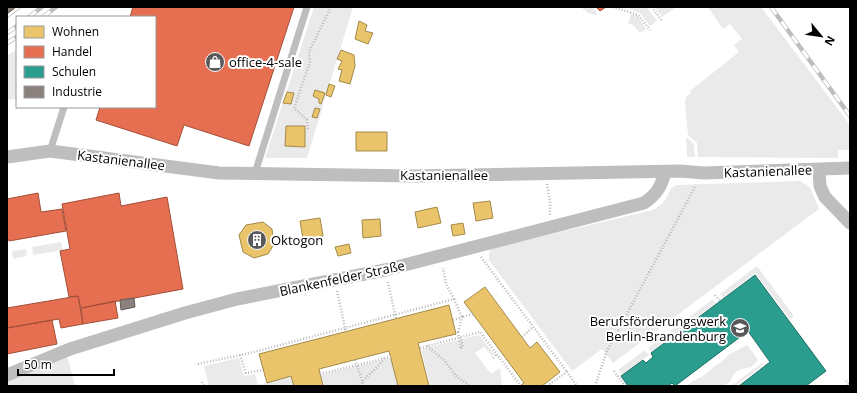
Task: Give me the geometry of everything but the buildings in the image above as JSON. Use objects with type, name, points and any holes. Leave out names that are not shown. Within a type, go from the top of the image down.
[{"type":"street","name":"Kastanienallee","points":[[7,157],[50,151],[218,173],[414,176],[665,172],[704,173],[819,170],[820,186],[825,197],[850,223]]},
{"type":"street","points":[[819,170],[850,168]]},
{"type":"street","name":"Blankenfelder Straße","points":[[7,375],[70,349],[237,299],[385,270],[475,248],[550,226],[644,203],[654,196],[661,184],[665,172]]},
{"type":"lane","points":[[255,173],[307,7]]},
{"type":"lane","points":[[50,151],[64,108]]},
{"type":"path","points":[[308,129],[307,120],[294,108],[310,62],[309,52],[331,7]]},
{"type":"path","points":[[613,7],[638,15],[650,30]]},
{"type":"path","points":[[625,10],[629,7]]},
{"type":"path","points":[[652,7],[662,21]]},
{"type":"path","points":[[595,386],[607,351],[679,215],[704,173]]},
{"type":"path","points":[[545,174],[550,202],[550,226]]},
{"type":"path","points":[[475,248],[577,386]]},
{"type":"path","points":[[440,256],[446,284],[462,318],[458,332],[461,348],[463,347],[461,337]]},
{"type":"path","points":[[385,270],[396,319]]},
{"type":"path","points":[[334,280],[346,332]]},
{"type":"path","points":[[715,295],[720,301]]},
{"type":"path","points":[[198,364],[240,356],[454,300]]},
{"type":"path","points":[[453,320],[473,314]]},
{"type":"path","points":[[522,337],[533,327]]},
{"type":"path","points":[[420,348],[480,332],[520,386]]},
{"type":"path","points":[[427,346],[444,360],[456,376],[470,386]]},
{"type":"path","points":[[493,358],[497,354]]},
{"type":"path","points":[[240,356],[246,373],[263,370]]},
{"type":"path","points":[[320,374],[391,356]]},
{"type":"path","points":[[360,386],[380,366],[385,358]]},
{"type":"path","points":[[355,360],[364,386]]},
{"type":"path","points":[[614,371],[625,386]]},
{"type":"path","points":[[547,386],[567,372]]},
{"type":"path","points":[[846,381],[850,386]]},
{"type":"path","points":[[202,382],[204,386]]},
{"type":"shaded area","points":[[314,7],[353,7],[307,158],[265,158]]},
{"type":"shaded area","points":[[581,7],[593,7],[597,14],[588,13]]},
{"type":"shaded area","points":[[632,7],[647,7],[657,21],[650,26],[640,13],[629,9]]},
{"type":"shaded area","points":[[655,7],[676,7],[662,17]]},
{"type":"shaded area","points":[[708,7],[761,7],[850,125],[850,150],[838,150],[838,158],[698,157],[697,143],[688,135],[685,103],[686,97],[691,93],[690,91],[739,52],[734,45],[742,39],[730,24],[723,29]]},
{"type":"shaded area","points":[[631,14],[637,15],[646,29],[640,33],[633,25],[628,23]]},
{"type":"shaded area","points":[[16,50],[16,99],[7,100],[7,56]]},
{"type":"shaded area","points":[[686,137],[694,144],[695,157],[687,157]]},
{"type":"shaded area","points":[[800,181],[810,187],[819,209],[613,363],[602,349],[572,371],[489,260],[489,252],[492,248],[653,210],[666,199],[671,189],[676,185]]},
{"type":"shaded area","points":[[61,242],[63,250],[33,255],[32,247]]},
{"type":"shaded area","points":[[26,249],[27,256],[13,259],[12,251]]},
{"type":"shaded area","points":[[757,266],[794,316],[790,319],[755,273],[723,298],[720,294]]},
{"type":"shaded area","points":[[713,299],[716,303],[651,352],[648,348]]},
{"type":"shaded area","points":[[479,335],[494,354],[492,356],[484,347],[475,353],[491,374],[500,368],[502,386],[430,386],[421,349]]},
{"type":"shaded area","points":[[747,345],[758,360],[753,366],[737,371],[727,384],[713,387],[687,386],[703,376],[730,354]]},
{"type":"shaded area","points":[[645,350],[649,355],[622,374],[618,370]]},
{"type":"shaded area","points":[[66,351],[75,386],[7,386],[7,375]]},
{"type":"shaded area","points":[[239,358],[244,376],[255,374],[258,385],[291,376],[294,386],[209,386],[204,366]]},
{"type":"shaded area","points":[[391,358],[398,386],[323,386],[320,375]]},
{"type":"shaded area","points":[[762,363],[763,365],[736,386],[731,386]]},
{"type":"tram line","points":[[7,18],[22,7]]},
{"type":"railway","points":[[30,16],[42,7]]},
{"type":"railway","points":[[44,16],[56,7]]},
{"type":"railway","points":[[771,7],[850,116]]},
{"type":"railway","points":[[7,33],[16,27]]},
{"type":"railway","points":[[7,43],[16,38]]},
{"type":"place","name":"office-4-sale","points":[[215,62]]},
{"type":"place","name":"Oktogon","points":[[257,240]]},
{"type":"place","name":"Berufsförderungswerk Berlin-Brandenburg","points":[[740,328]]}]
